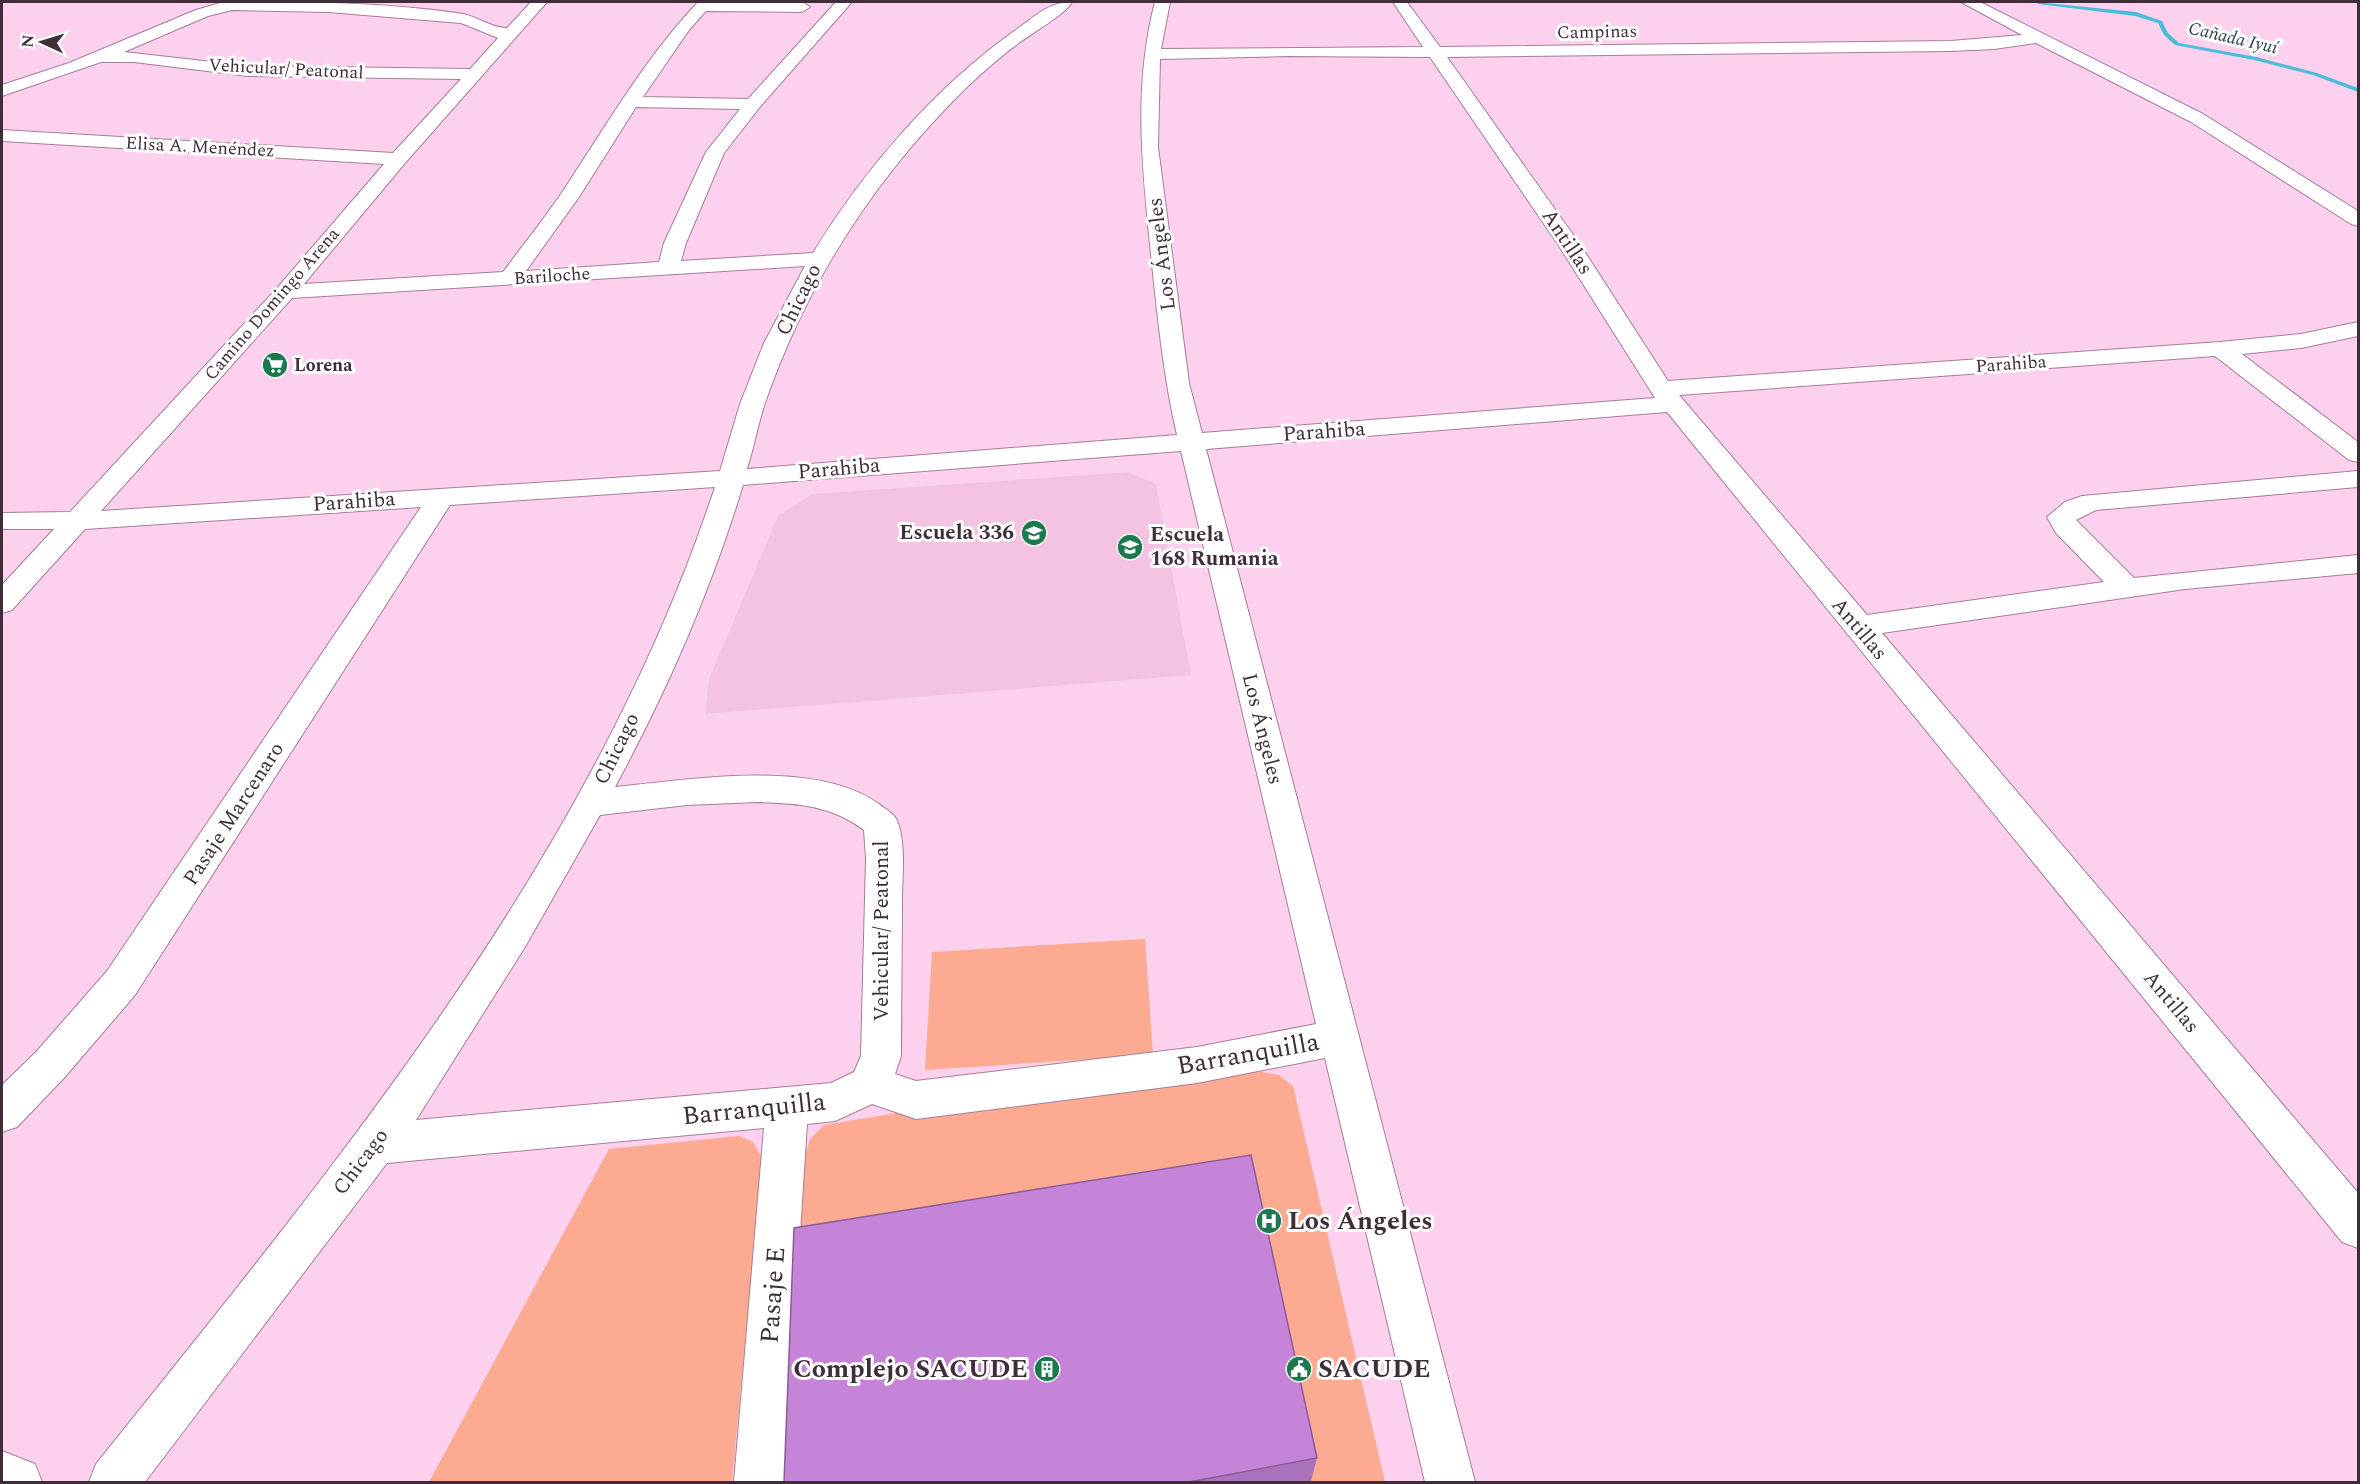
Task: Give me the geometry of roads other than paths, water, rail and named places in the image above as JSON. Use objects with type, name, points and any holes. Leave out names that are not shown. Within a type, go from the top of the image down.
[{"type":"street","points":[[2,91],[99,57],[201,13],[231,3],[328,7],[464,19],[507,11],[538,2]]},
{"type":"street","name":"Camino Domingo Arena","points":[[2,603],[286,292],[398,159],[538,2]]},
{"type":"street","name":"Chicago","points":[[114,1482],[376,1144],[532,906],[590,803],[675,630],[731,478],[752,405],[783,331],[819,259],[866,188],[895,150],[949,92],[1008,43],[1065,2]]},
{"type":"street","name":"Los Ángeles","points":[[1162,2],[1152,54],[1149,147],[1177,383],[1450,1482]]},
{"type":"street","name":"Antillas","points":[[1400,2],[1570,246],[1669,397],[1857,627],[2358,1226]]},
{"type":"street","points":[[1969,2],[2197,118],[2358,220]]},
{"type":"street","points":[[509,279],[588,170],[630,102],[682,27],[704,4],[802,7],[841,4]]},
{"type":"street","points":[[682,27],[733,4]]},
{"type":"street","points":[[668,269],[675,243],[715,152],[753,104],[841,4]]},
{"type":"street","points":[[802,7],[822,24]]},
{"type":"street","points":[[464,19],[496,33],[511,33]]},
{"type":"street","name":"Campinas","points":[[1152,54],[1288,51],[1437,53],[1951,46],[1994,44],[2041,37]]},
{"type":"street","name":"Vehicular/ Peatonal","points":[[99,57],[134,57],[248,70],[474,74]]},
{"type":"street","points":[[630,102],[753,104]]},
{"type":"street","name":"Elisa A. Menéndez","points":[[2,135],[398,159]]},
{"type":"street","name":"Bariloche","points":[[286,292],[819,259]]},
{"type":"street","name":"Parahiba","points":[[2,520],[77,521],[731,478],[1191,441],[2220,349],[2301,341],[2358,329]]},
{"type":"street","points":[[2220,349],[2358,454]]},
{"type":"street","points":[[2127,588],[2066,527],[2061,517],[2075,508],[2092,502],[2358,479]]},
{"type":"street","name":"Pasaje Marcenaro","points":[[2,1113],[50,1065],[120,983],[243,801],[442,496]]},
{"type":"street","points":[[1857,627],[2127,588],[2358,564]]},
{"type":"street","name":"Vehicular/ Peatonal","points":[[590,803],[759,788],[807,793],[851,804],[882,824],[884,859],[881,1056],[870,1085]]},
{"type":"street","name":"Barranquilla","points":[[376,1144],[835,1102],[870,1085],[916,1100],[1197,1065],[1338,1038]]},
{"type":"street","name":"Pasaje E","points":[[759,1482],[787,1107]]},
{"type":"street","points":[[2,1476],[17,1482]]},
{"type":"waterway","name":"Cañada Iyuí","points":[[2038,2],[2136,14],[2160,22],[2166,34],[2177,44],[2254,58],[2315,74],[2358,90]]},
{"type":"place","name":"Lorena","points":[[275,365]]},
{"type":"place","name":"Escuela 336","points":[[1034,533]]},
{"type":"place","name":"Escuela 168 Rumania","points":[[1130,547]]},
{"type":"place","name":"Los Ángeles","points":[[1269,1221]]},
{"type":"place","name":"Complejo SACUDE","points":[[1047,1369]]},
{"type":"place","name":"SACUDE","points":[[1299,1369]]}]
